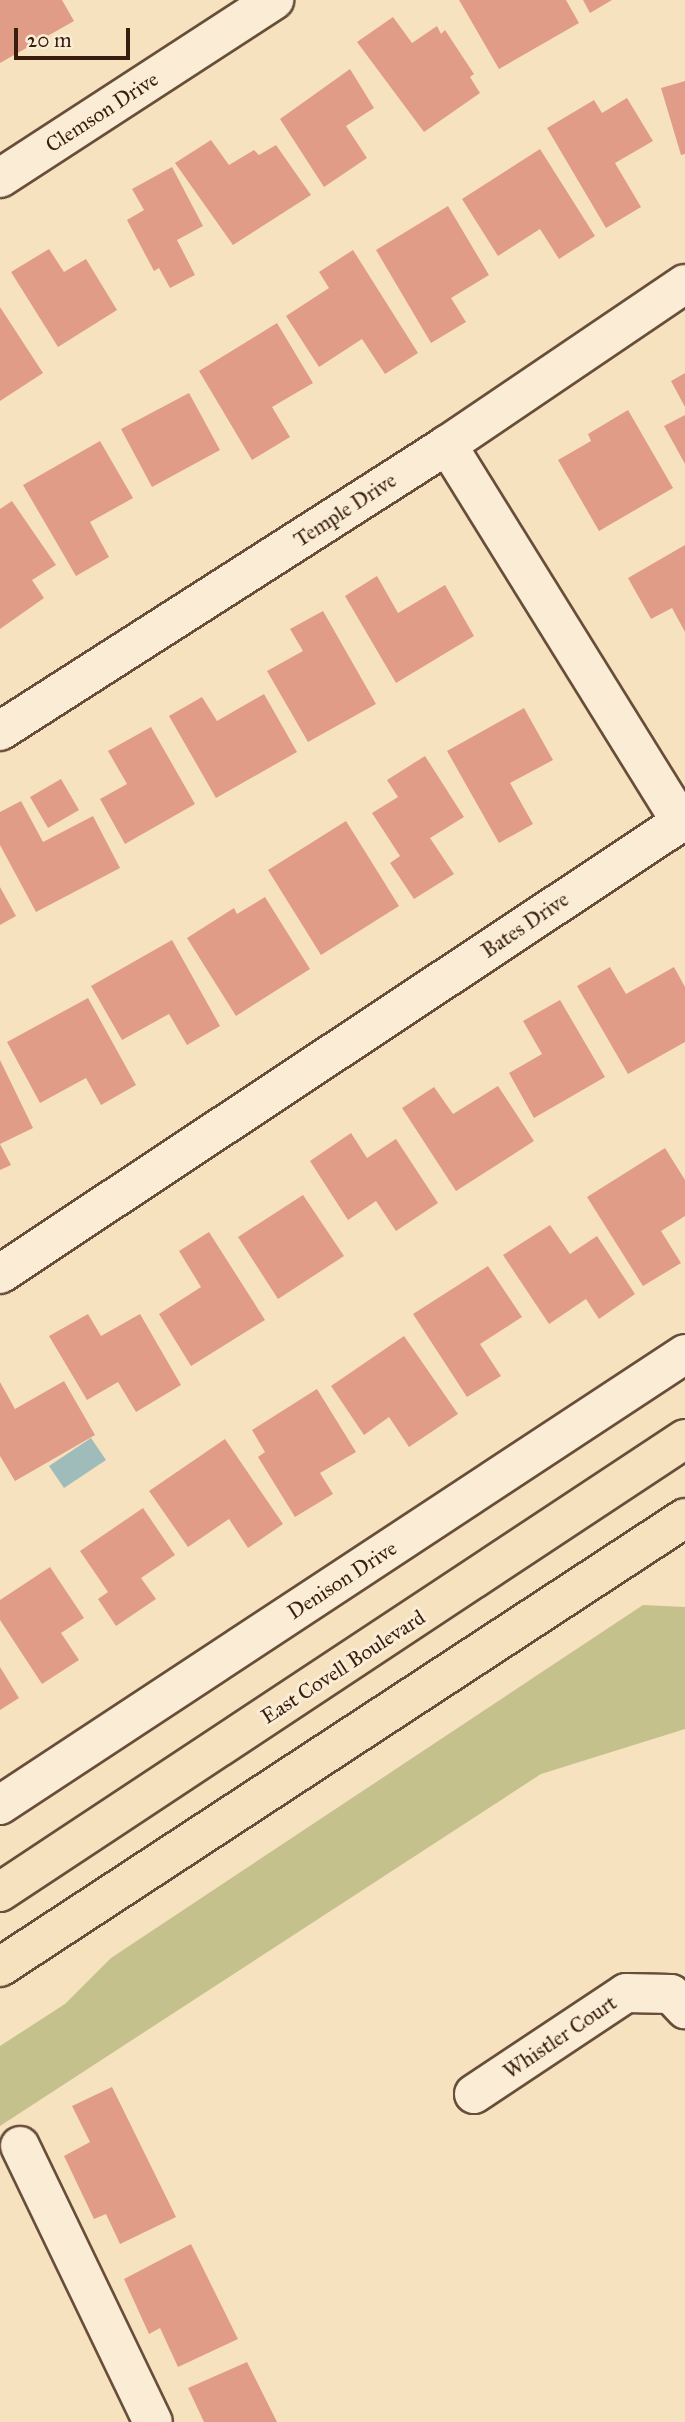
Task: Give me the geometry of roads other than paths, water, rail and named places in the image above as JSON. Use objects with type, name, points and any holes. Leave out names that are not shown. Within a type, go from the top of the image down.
[{"type":"main road","name":"East Covell Boulevard","points":[[0,1892],[685,1438]]},
{"type":"main road","points":[[0,1967],[685,1518]]},
{"type":"street","name":"Clemson Drive","points":[[0,178],[274,0]]},
{"type":"street","name":"Temple Drive","points":[[0,731],[447,445],[685,284]]},
{"type":"street","name":"Bates Drive","points":[[0,1274],[681,822],[447,445]]},
{"type":"street","name":"Denison Drive","points":[[0,1805],[685,1354]]},
{"type":"street","name":"Whistler Court","points":[[474,2094],[626,1993],[671,1994],[685,2009]]},
{"type":"street","points":[[20,2146],[153,2422]]},
{"type":"water","points":[[91,1438],[106,1460],[64,1488],[49,1466]]}]
